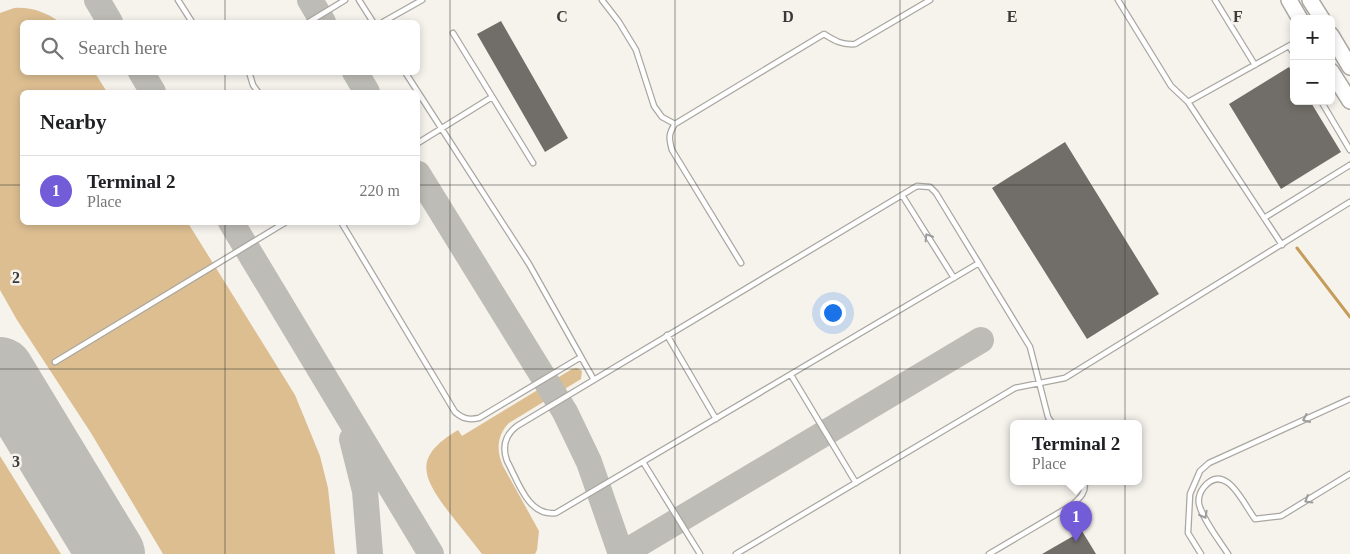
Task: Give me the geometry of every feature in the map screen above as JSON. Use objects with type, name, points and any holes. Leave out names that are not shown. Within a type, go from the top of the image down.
[{"type":"highway","points":[[1289,0],[1298,15]]},
{"type":"highway","points":[[1310,0],[1319,15]]},
{"type":"highway","points":[[1335,42],[1350,66]]},
{"type":"highway","points":[[1335,77],[1350,101]]},
{"type":"lane","points":[[178,0],[191,20]]},
{"type":"lane","points":[[312,20],[345,0]]},
{"type":"lane","points":[[359,0],[372,20]]},
{"type":"lane","points":[[387,20],[422,0]]},
{"type":"lane","points":[[602,0],[619,22],[636,50],[654,106],[662,117],[675,124]]},
{"type":"lane","points":[[741,263],[672,150],[669,138],[675,124],[824,34],[844,45],[855,44],[930,0]]},
{"type":"lane","points":[[1118,0],[1171,86],[1188,102],[1282,245]]},
{"type":"lane","points":[[1215,0],[1255,65]]},
{"type":"lane","points":[[453,33],[533,163]]},
{"type":"lane","points":[[1188,102],[1290,45]]},
{"type":"lane","points":[[250,75],[257,90]]},
{"type":"lane","points":[[408,75],[417,90]]},
{"type":"lane","points":[[420,94],[529,264],[594,380]]},
{"type":"lane","points":[[420,142],[492,97]]},
{"type":"lane","points":[[1323,105],[1350,150]]},
{"type":"lane","points":[[1264,218],[1350,166]]},
{"type":"lane","points":[[979,263],[556,513],[543,513],[529,502],[504,454],[508,435],[516,426],[917,186],[930,187],[936,192],[1030,347],[1050,420]]},
{"type":"lane","points":[[902,195],[954,278]]},
{"type":"lane","points":[[736,554],[1015,388],[1065,378],[1350,202]]},
{"type":"lane","points":[[55,362],[281,225]]},
{"type":"lane","points":[[343,225],[455,412],[460,416],[466,419],[479,418],[581,357]]},
{"type":"lane","points":[[667,335],[716,419]]},
{"type":"lane","points":[[791,375],[856,483]]},
{"type":"lane","points":[[1201,554],[1188,533],[1190,494],[1200,471],[1209,463],[1350,399]]},
{"type":"lane","points":[[643,462],[700,554]]},
{"type":"lane","points":[[1228,554],[1201,511],[1198,502],[1200,493],[1205,485],[1212,480],[1226,480],[1232,485],[1255,519],[1281,516],[1350,474]]},
{"type":"lane","points":[[991,553],[1072,505],[1083,494],[1085,485]]},
{"type":"shaded area","points":[[14,8],[27,8],[49,15],[57,20],[20,20],[20,75],[96,75],[106,90],[20,90],[20,225],[189,225],[295,395],[320,456],[328,488],[335,554],[163,554],[91,433],[17,320],[0,290],[0,13]]},
{"type":"shaded area","points":[[577,368],[582,371],[581,379],[509,423],[500,438],[499,455],[503,466],[539,531],[535,554],[482,554],[448,511],[432,486],[426,466],[429,457],[434,448],[458,430],[462,436],[572,369]]},
{"type":"shaded area","points":[[0,456],[61,554],[0,554]]},
{"type":"building","points":[[501,21],[568,138],[545,152],[477,34]]},
{"type":"building","points":[[1289,67],[1290,105],[1312,105],[1341,152],[1281,189],[1229,104]]},
{"type":"building","points":[[1065,142],[1159,294],[1087,339],[992,188]]},
{"type":"building","points":[[1082,531],[1096,554],[1042,554]]},
{"type":"waterway","points":[[1297,248],[1350,317]]},
{"type":"taxiway","points":[[97,0],[109,20]]},
{"type":"taxiway","points":[[310,0],[322,20]]},
{"type":"taxiway","points":[[143,75],[152,90]]},
{"type":"taxiway","points":[[357,75],[366,90]]},
{"type":"taxiway","points":[[420,177],[565,412],[589,462],[621,554]]},
{"type":"taxiway","points":[[233,225],[431,554]]},
{"type":"taxiway","points":[[622,554],[981,340]]},
{"type":"taxiway","points":[[352,439],[365,491],[370,554]]},
{"type":"runway","points":[[0,371],[111,554]]},
{"type":"place","name":"Terminal 2","points":[[1076,542]]}]
